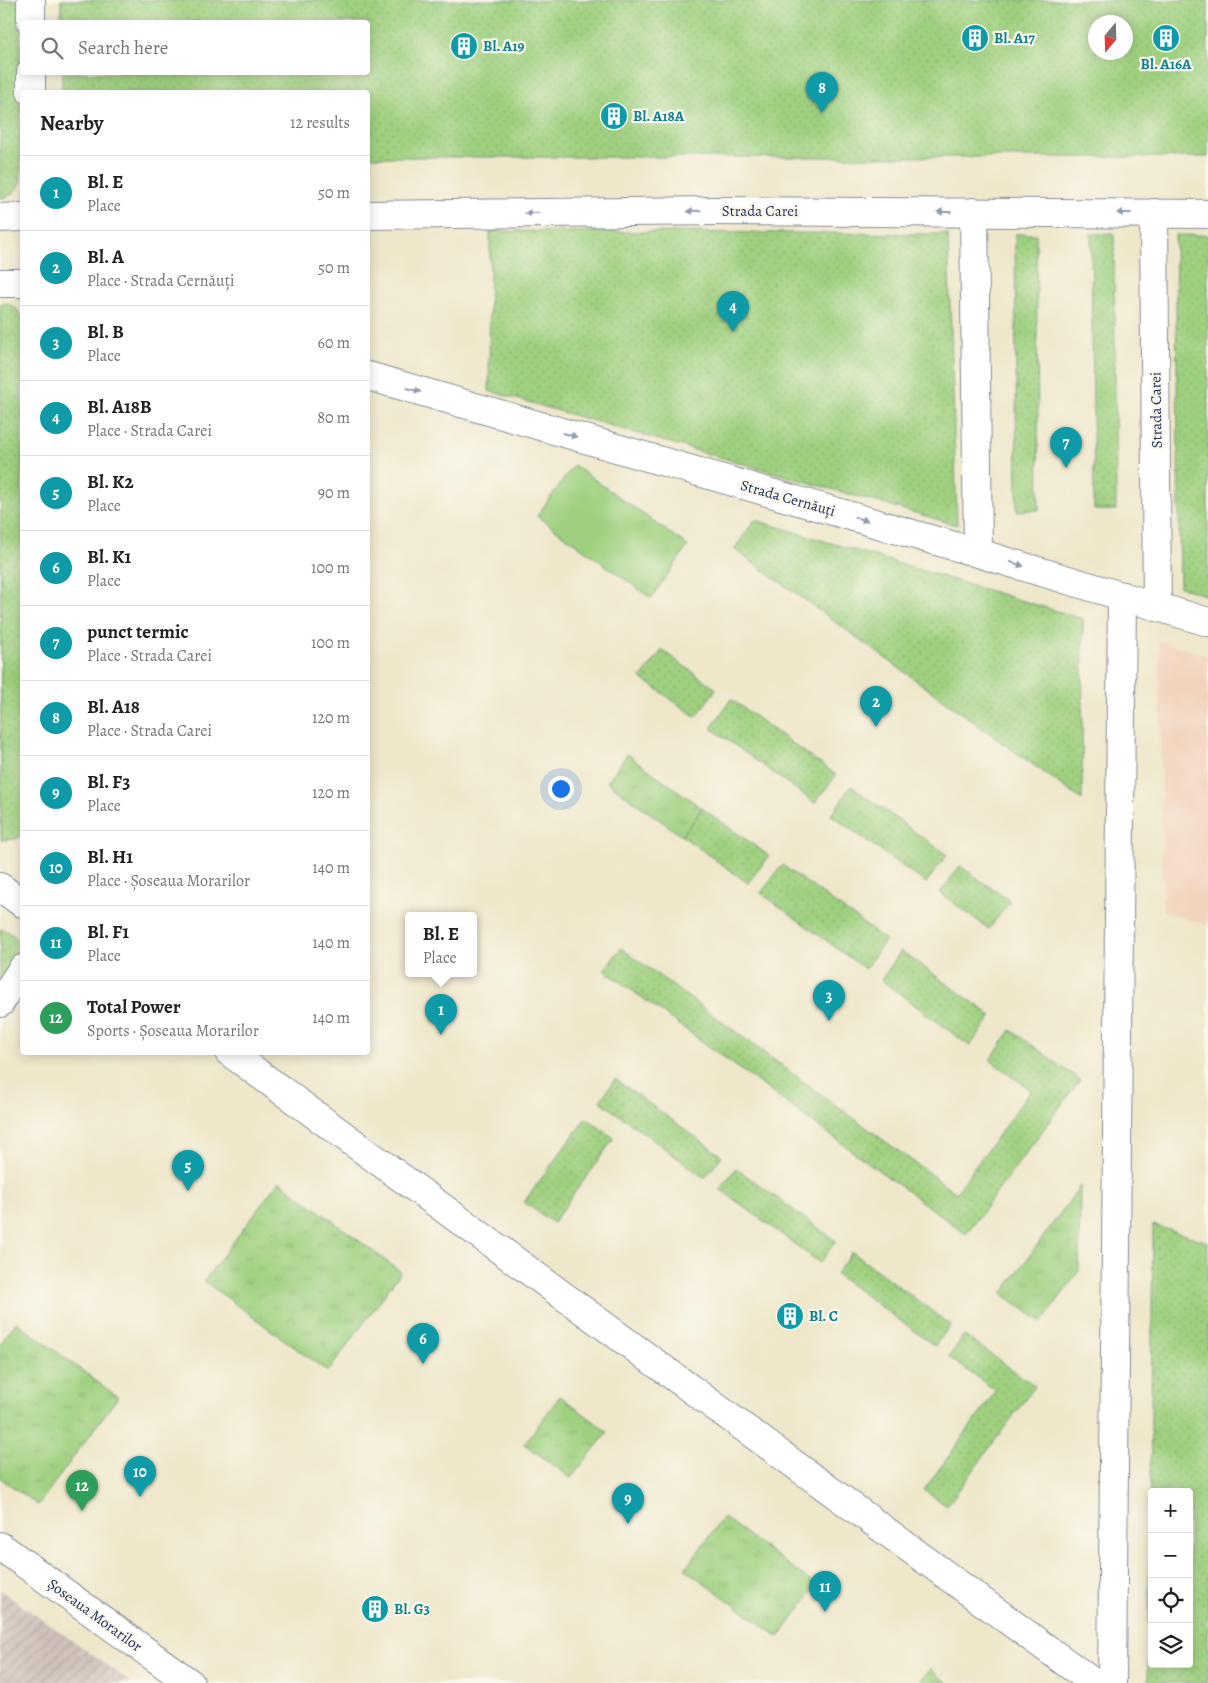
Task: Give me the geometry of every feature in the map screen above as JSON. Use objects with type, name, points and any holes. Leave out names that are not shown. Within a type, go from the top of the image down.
[{"type":"street","points":[[31,0],[31,20]]},
{"type":"street","points":[[31,75],[31,90]]},
{"type":"street","name":"Strada Carei","points":[[370,215],[715,211],[1208,214]]},
{"type":"street","points":[[974,212],[978,552]]},
{"type":"street","name":"Strada Carei","points":[[1112,1683],[1122,641],[1157,555],[1154,213]]},
{"type":"street","points":[[0,218],[20,217]]},
{"type":"street","points":[[0,283],[20,283]]},
{"type":"street","name":"Strada Cernăuți","points":[[370,377],[978,552],[1208,622]]},
{"type":"street","points":[[0,887],[20,902]]},
{"type":"street","points":[[0,1003],[20,972]]},
{"type":"street","points":[[233,1055],[1094,1683]]},
{"type":"street","name":"Șoseaua Morarilor","points":[[0,1546],[190,1683]]},
{"type":"shaded area","points":[[1159,641],[1208,656],[1208,925],[1163,911]]},
{"type":"shaded area","points":[[0,1590],[90,1653],[132,1683],[0,1683]]},
{"type":"green space","points":[[0,0],[20,0],[20,182],[8,197],[0,198]]},
{"type":"green space","points":[[61,0],[1208,0],[1208,157],[370,157],[370,90],[62,90],[62,75],[370,75],[370,20],[61,20]]},
{"type":"green space","points":[[490,231],[948,234],[957,525],[489,391]]},
{"type":"green space","points":[[1114,233],[1116,510],[1094,510],[1091,234]]},
{"type":"green space","points":[[1015,234],[1036,234],[1039,510],[1017,511]]},
{"type":"green space","points":[[1175,235],[1208,235],[1208,596],[1180,587]]},
{"type":"green space","points":[[7,303],[17,309],[20,314],[20,836],[16,839],[1,840],[0,304]]},
{"type":"green space","points":[[574,465],[688,546],[651,598],[537,516]]},
{"type":"green space","points":[[755,520],[1083,619],[1082,800],[734,549]]},
{"type":"green space","points":[[662,650],[716,689],[696,717],[641,678]]},
{"type":"green space","points":[[731,699],[836,775],[815,803],[711,728]]},
{"type":"green space","points":[[627,754],[702,808],[682,836],[607,782]]},
{"type":"green space","points":[[851,786],[947,855],[926,883],[831,815]]},
{"type":"green space","points":[[702,808],[769,856],[748,883],[682,836]]},
{"type":"green space","points":[[782,865],[886,940],[865,969],[761,893]]},
{"type":"green space","points":[[960,866],[1010,901],[989,929],[940,893]]},
{"type":"green space","points":[[0,929],[7,931],[20,942],[20,960],[0,990]]},
{"type":"green space","points":[[621,948],[956,1193],[1031,1090],[990,1060],[1011,1030],[1080,1080],[966,1234],[604,970]]},
{"type":"green space","points":[[901,951],[992,1016],[970,1046],[881,980]]},
{"type":"green space","points":[[615,1079],[722,1156],[705,1178],[600,1101]]},
{"type":"green space","points":[[586,1118],[614,1138],[553,1223],[524,1202]]},
{"type":"green space","points":[[736,1168],[836,1241],[820,1263],[720,1189]]},
{"type":"green space","points":[[279,1181],[401,1272],[328,1372],[204,1281]]},
{"type":"green space","points":[[1080,1186],[1079,1271],[1042,1322],[1002,1294]]},
{"type":"green space","points":[[1153,1225],[1208,1242],[1208,1683],[1148,1683],[1148,1668],[1193,1668],[1193,1488],[1150,1488]]},
{"type":"green space","points":[[852,1252],[951,1325],[935,1346],[836,1274]]},
{"type":"green space","points":[[16,1322],[118,1397],[38,1505],[0,1478],[0,1344]]},
{"type":"green space","points":[[964,1335],[1035,1386],[947,1506],[924,1490],[996,1391],[949,1357]]},
{"type":"green space","points":[[560,1396],[608,1432],[571,1478],[524,1444]]},
{"type":"green space","points":[[723,1517],[817,1586],[779,1637],[685,1569]]},
{"type":"green space","points":[[930,1669],[948,1683],[919,1683]]},
{"type":"place","name":"Bl. A17","points":[[975,38]]},
{"type":"place","name":"Bl. A16A","points":[[1166,38]]},
{"type":"place","name":"Bl. A19","points":[[464,46]]},
{"type":"place","name":"Bl. A18","points":[[822,113]]},
{"type":"place","name":"Bl. A18A","points":[[614,116]]},
{"type":"place","name":"Bl. A18B","points":[[733,332]]},
{"type":"place","name":"punct termic","points":[[1066,468]]},
{"type":"place","name":"Bl. A","points":[[876,727]]},
{"type":"place","name":"Bl. B","points":[[829,1021]]},
{"type":"place","name":"Bl. E","points":[[441,1035]]},
{"type":"place","name":"Bl. K2","points":[[188,1191]]},
{"type":"place","name":"Bl. C","points":[[790,1316]]},
{"type":"place","name":"Bl. K1","points":[[423,1364]]},
{"type":"place","name":"Bl. H1","points":[[140,1497]]},
{"type":"place","name":"Total Power","points":[[82,1511]]},
{"type":"place","name":"Bl. F3","points":[[628,1524]]},
{"type":"place","name":"Bl. G3","points":[[375,1609]]},
{"type":"place","name":"Bl. F1","points":[[825,1612]]}]
